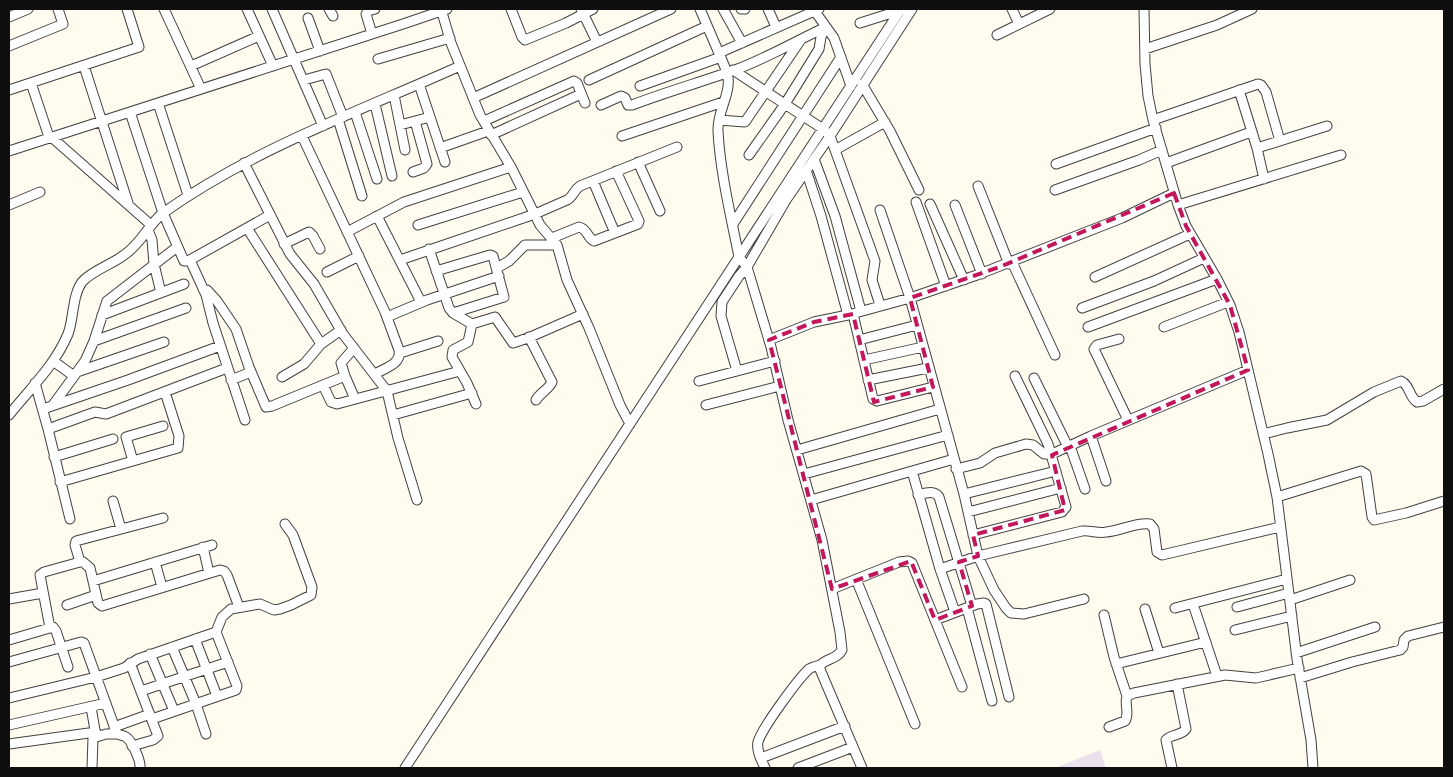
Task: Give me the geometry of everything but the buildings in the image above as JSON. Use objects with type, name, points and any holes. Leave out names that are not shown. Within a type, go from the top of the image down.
[{"type":"street","points":[[9,17],[28,9]]},
{"type":"street","points":[[9,46],[63,24],[58,9]]},
{"type":"street","points":[[9,90],[139,47],[127,9]]},
{"type":"street","points":[[164,9],[201,89]]},
{"type":"street","points":[[247,9],[272,66]]},
{"type":"street","points":[[272,9],[323,126]]},
{"type":"street","points":[[372,34],[366,14],[374,9]]},
{"type":"street","points":[[9,151],[372,34],[443,9],[450,38],[460,66],[484,121],[512,168],[534,214],[554,242],[566,280],[620,406],[630,424]]},
{"type":"street","points":[[511,9],[525,40],[550,30],[582,11],[593,9]]},
{"type":"street","points":[[474,98],[671,9]]},
{"type":"street","points":[[700,9],[720,55],[730,71],[785,104],[827,133],[835,150],[875,261],[872,280],[880,305]]},
{"type":"street","points":[[723,9],[742,43]]},
{"type":"street","points":[[768,9],[776,27]]},
{"type":"street","points":[[1012,9],[1019,24]]},
{"type":"street","points":[[996,35],[1050,9]]},
{"type":"street","points":[[1144,9],[1148,96],[1162,150],[1178,205],[1190,234],[1218,279],[1239,332],[1264,434],[1277,498],[1296,653],[1311,740],[1312,768]]},
{"type":"street","points":[[1145,49],[1217,25],[1252,9]]},
{"type":"street","points":[[640,86],[720,55],[776,27],[799,12],[816,10],[834,38],[852,86]]},
{"type":"street","points":[[860,23],[906,10]]},
{"type":"street","points":[[737,371],[721,316],[721,305],[743,262],[827,133],[862,84],[906,10]]},
{"type":"street","points":[[405,768],[630,424],[814,159],[852,86],[906,10]]},
{"type":"street","points":[[582,11],[597,42]]},
{"type":"street","points":[[308,18],[320,51]]},
{"type":"street","points":[[589,80],[707,26]]},
{"type":"street","points":[[601,105],[622,96],[632,106],[667,91],[730,71],[826,27]]},
{"type":"street","points":[[749,155],[785,104],[820,49],[821,37],[826,27]]},
{"type":"street","points":[[191,66],[259,36]]},
{"type":"street","points":[[378,59],[450,38]]},
{"type":"street","points":[[719,120],[746,122],[801,39]]},
{"type":"street","points":[[732,224],[841,57]]},
{"type":"street","points":[[84,66],[129,205]]},
{"type":"street","points":[[9,415],[53,361],[68,333],[82,282],[135,247],[163,213],[188,195],[244,163],[340,118],[460,66]]},
{"type":"street","points":[[730,71],[730,80],[719,120],[720,152],[732,224],[769,340],[822,540],[842,650],[837,656],[820,665],[811,667],[776,712],[758,742],[758,749],[765,768]]},
{"type":"street","points":[[304,80],[326,74],[362,196]]},
{"type":"street","points":[[484,121],[573,82],[576,82],[585,103]]},
{"type":"street","points":[[31,83],[45,130],[129,205],[150,227],[154,264],[161,293]]},
{"type":"street","points":[[419,84],[445,162]]},
{"type":"street","points":[[862,84],[919,190]]},
{"type":"street","points":[[1056,164],[1258,84],[1264,88],[1280,141]]},
{"type":"street","points":[[1239,90],[1264,179]]},
{"type":"street","points":[[440,148],[490,133],[581,94]]},
{"type":"street","points":[[394,95],[405,150]]},
{"type":"street","points":[[622,136],[723,102]]},
{"type":"street","points":[[158,103],[188,195]]},
{"type":"street","points":[[375,104],[392,176]]},
{"type":"street","points":[[130,112],[163,213],[184,261],[190,260],[270,216]]},
{"type":"street","points":[[355,112],[377,179]]},
{"type":"street","points":[[400,125],[430,117]]},
{"type":"street","points":[[413,172],[424,168],[427,164],[415,120]]},
{"type":"street","points":[[835,150],[884,122]]},
{"type":"street","points":[[1256,148],[1327,126]]},
{"type":"street","points":[[1166,163],[1251,132]]},
{"type":"street","points":[[302,136],[387,317],[400,353],[397,362],[375,374]]},
{"type":"street","points":[[400,260],[534,214],[570,198],[576,188],[593,180],[677,147]]},
{"type":"street","points":[[1056,190],[1140,160],[1162,150]]},
{"type":"street","points":[[1178,205],[1341,155]]},
{"type":"street","points":[[814,159],[835,216],[859,340],[873,399],[877,401],[933,388]]},
{"type":"street","points":[[638,162],[660,212]]},
{"type":"street","points":[[244,163],[284,244],[314,284],[341,330],[387,391],[417,500]]},
{"type":"street","points":[[347,232],[404,202],[512,168]]},
{"type":"street","points":[[806,170],[854,313]]},
{"type":"street","points":[[387,317],[498,272],[524,245],[554,242],[580,227],[585,229],[594,241],[639,222],[616,171]]},
{"type":"street","points":[[593,180],[615,233]]},
{"type":"street","points":[[978,186],[1010,263],[1055,356]]},
{"type":"street","points":[[9,205],[40,192]]},
{"type":"street","points":[[418,225],[523,192]]},
{"type":"street","points":[[769,340],[814,322],[910,298],[982,274],[1040,249],[1122,218],[1174,192]]},
{"type":"street","points":[[916,202],[946,286]]},
{"type":"street","points":[[930,204],[964,280]]},
{"type":"street","points":[[955,205],[982,274]]},
{"type":"street","points":[[880,210],[910,298],[933,388],[964,494],[978,556],[994,590],[1011,613],[1024,614],[1084,599]]},
{"type":"street","points":[[377,216],[421,302]]},
{"type":"street","points":[[247,228],[321,344]]},
{"type":"street","points":[[284,244],[309,232],[320,249]]},
{"type":"street","points":[[1095,276],[1190,234]]},
{"type":"street","points":[[53,405],[85,361],[94,341],[105,304],[109,298],[177,246]]},
{"type":"street","points":[[429,250],[449,308],[453,313],[472,324]]},
{"type":"street","points":[[436,271],[490,255],[493,256],[504,297],[453,313]]},
{"type":"street","points":[[327,272],[359,256]]},
{"type":"street","points":[[1082,308],[1154,281],[1204,258]]},
{"type":"street","points":[[190,260],[203,289],[245,420]]},
{"type":"street","points":[[1088,326],[1218,279]]},
{"type":"street","points":[[102,315],[184,284]]},
{"type":"street","points":[[203,289],[210,293],[233,324],[266,407],[345,376]]},
{"type":"street","points":[[1164,327],[1228,302]]},
{"type":"street","points":[[486,304],[490,317]]},
{"type":"street","points":[[94,341],[186,308]]},
{"type":"street","points":[[472,324],[493,316],[513,343],[582,314]]},
{"type":"street","points":[[472,324],[468,342],[456,348],[452,353],[454,361],[476,404]]},
{"type":"street","points":[[859,340],[917,325]]},
{"type":"street","points":[[282,377],[304,364],[321,344],[341,330]]},
{"type":"street","points":[[529,337],[552,382],[551,386],[541,393],[536,400]]},
{"type":"street","points":[[1118,339],[1097,345],[1094,349],[1128,420]]},
{"type":"street","points":[[400,353],[438,341]]},
{"type":"street","points":[[53,361],[76,374],[164,342]]},
{"type":"street","points":[[43,409],[220,346]]},
{"type":"street","points":[[864,360],[923,347]]},
{"type":"street","points":[[354,348],[341,363],[355,399]]},
{"type":"street","points":[[699,381],[774,361]]},
{"type":"street","points":[[48,429],[95,412],[106,414],[227,368]]},
{"type":"street","points":[[868,380],[928,368]]},
{"type":"street","points":[[956,469],[980,462],[995,453],[1028,444],[1033,445],[1044,454],[1052,454],[1248,370]]},
{"type":"street","points":[[323,386],[331,402],[334,404],[460,371]]},
{"type":"street","points":[[231,380],[251,372]]},
{"type":"street","points":[[973,535],[1065,510],[1066,504],[1052,454],[1015,376]]},
{"type":"street","points":[[1034,378],[1069,446],[1085,489]]},
{"type":"street","points":[[1264,434],[1327,420],[1374,392],[1401,381],[1406,384],[1413,399],[1417,402],[1423,401],[1444,389]]},
{"type":"street","points":[[35,383],[70,519]]},
{"type":"street","points":[[706,405],[780,386]]},
{"type":"street","points":[[60,482],[175,449],[179,446],[175,422],[165,392]]},
{"type":"street","points":[[393,414],[472,393]]},
{"type":"street","points":[[797,450],[940,409]]},
{"type":"street","points":[[133,461],[126,437],[163,426]]},
{"type":"street","points":[[804,474],[948,435]]},
{"type":"street","points":[[1091,436],[1106,481]]},
{"type":"street","points":[[54,457],[113,439]]},
{"type":"street","points":[[811,500],[954,459]]},
{"type":"street","points":[[912,471],[940,569],[955,612]]},
{"type":"street","points":[[964,494],[1056,471]]},
{"type":"street","points":[[1277,498],[1362,471],[1366,474],[1374,520],[1406,513],[1444,501]]},
{"type":"street","points":[[968,512],[1061,488]]},
{"type":"street","points":[[918,495],[929,492],[938,495],[959,562],[992,701]]},
{"type":"street","points":[[113,501],[121,529]]},
{"type":"street","points":[[80,562],[75,545],[76,541],[163,518]]},
{"type":"street","points":[[9,744],[106,734],[151,716],[196,704],[237,688],[216,632],[222,617],[231,609],[260,604],[274,610],[280,609],[300,602],[312,593],[312,587],[292,535],[285,524]]},
{"type":"street","points":[[940,569],[978,556],[1069,533],[1089,530],[1104,533],[1140,524],[1150,524],[1153,526],[1156,552],[1162,555],[1280,527]]},
{"type":"street","points":[[93,581],[208,546],[209,573]]},
{"type":"street","points":[[832,588],[899,562],[908,561],[912,563],[962,687]]},
{"type":"street","points":[[50,628],[40,577],[42,574],[80,562],[83,562],[90,568],[98,603],[102,606],[220,570],[225,572],[239,607]]},
{"type":"street","points":[[155,562],[162,587]]},
{"type":"street","points":[[856,579],[915,724]]},
{"type":"street","points":[[1176,608],[1287,579]]},
{"type":"street","points":[[1237,607],[1350,580]]},
{"type":"street","points":[[9,599],[43,593]]},
{"type":"street","points":[[67,605],[96,595]]},
{"type":"street","points":[[935,620],[984,603],[1009,697]]},
{"type":"street","points":[[1194,604],[1217,676]]},
{"type":"street","points":[[1145,609],[1159,653]]},
{"type":"street","points":[[1104,615],[1116,664],[1127,696],[1125,702],[1127,718],[1121,723],[1109,727]]},
{"type":"street","points":[[1234,630],[1292,616]]},
{"type":"street","points":[[9,640],[50,628],[55,629],[68,667]]},
{"type":"street","points":[[1296,653],[1375,628]]},
{"type":"street","points":[[1300,678],[1400,650],[1408,636],[1444,628]]},
{"type":"street","points":[[9,698],[96,677],[124,668],[130,663],[150,654],[216,632]]},
{"type":"street","points":[[195,639],[218,696]]},
{"type":"street","points":[[9,662],[81,642],[84,643],[116,731],[127,738],[140,761],[140,768]]},
{"type":"street","points":[[1116,664],[1206,642]]},
{"type":"street","points":[[172,647],[196,704],[206,734]]},
{"type":"street","points":[[150,654],[174,711]]},
{"type":"street","points":[[141,691],[228,662]]},
{"type":"street","points":[[130,663],[158,736],[153,740],[132,746]]},
{"type":"street","points":[[820,665],[862,768]]},
{"type":"street","points":[[1127,696],[1142,691],[1217,676],[1230,674],[1256,678],[1299,668]]},
{"type":"street","points":[[1172,768],[1166,740],[1171,736],[1183,733],[1186,729],[1177,684]]},
{"type":"street","points":[[9,725],[106,703]]},
{"type":"street","points":[[91,707],[96,734],[92,740],[92,768]]},
{"type":"street","points":[[761,758],[845,726]]},
{"type":"street","points":[[798,768],[853,747]]},
{"type":"highlighted area","points":[[1174,193],[1186,226],[1230,305],[1248,370],[1052,455],[1065,510],[973,535],[978,556],[959,562],[972,606],[935,620],[911,561],[832,589],[769,340],[814,322],[853,314],[874,402],[933,387],[910,298],[1002,266]]},
{"type":"shaded area","points":[[1100,750],[1106,768],[1060,768],[1060,766]]}]
